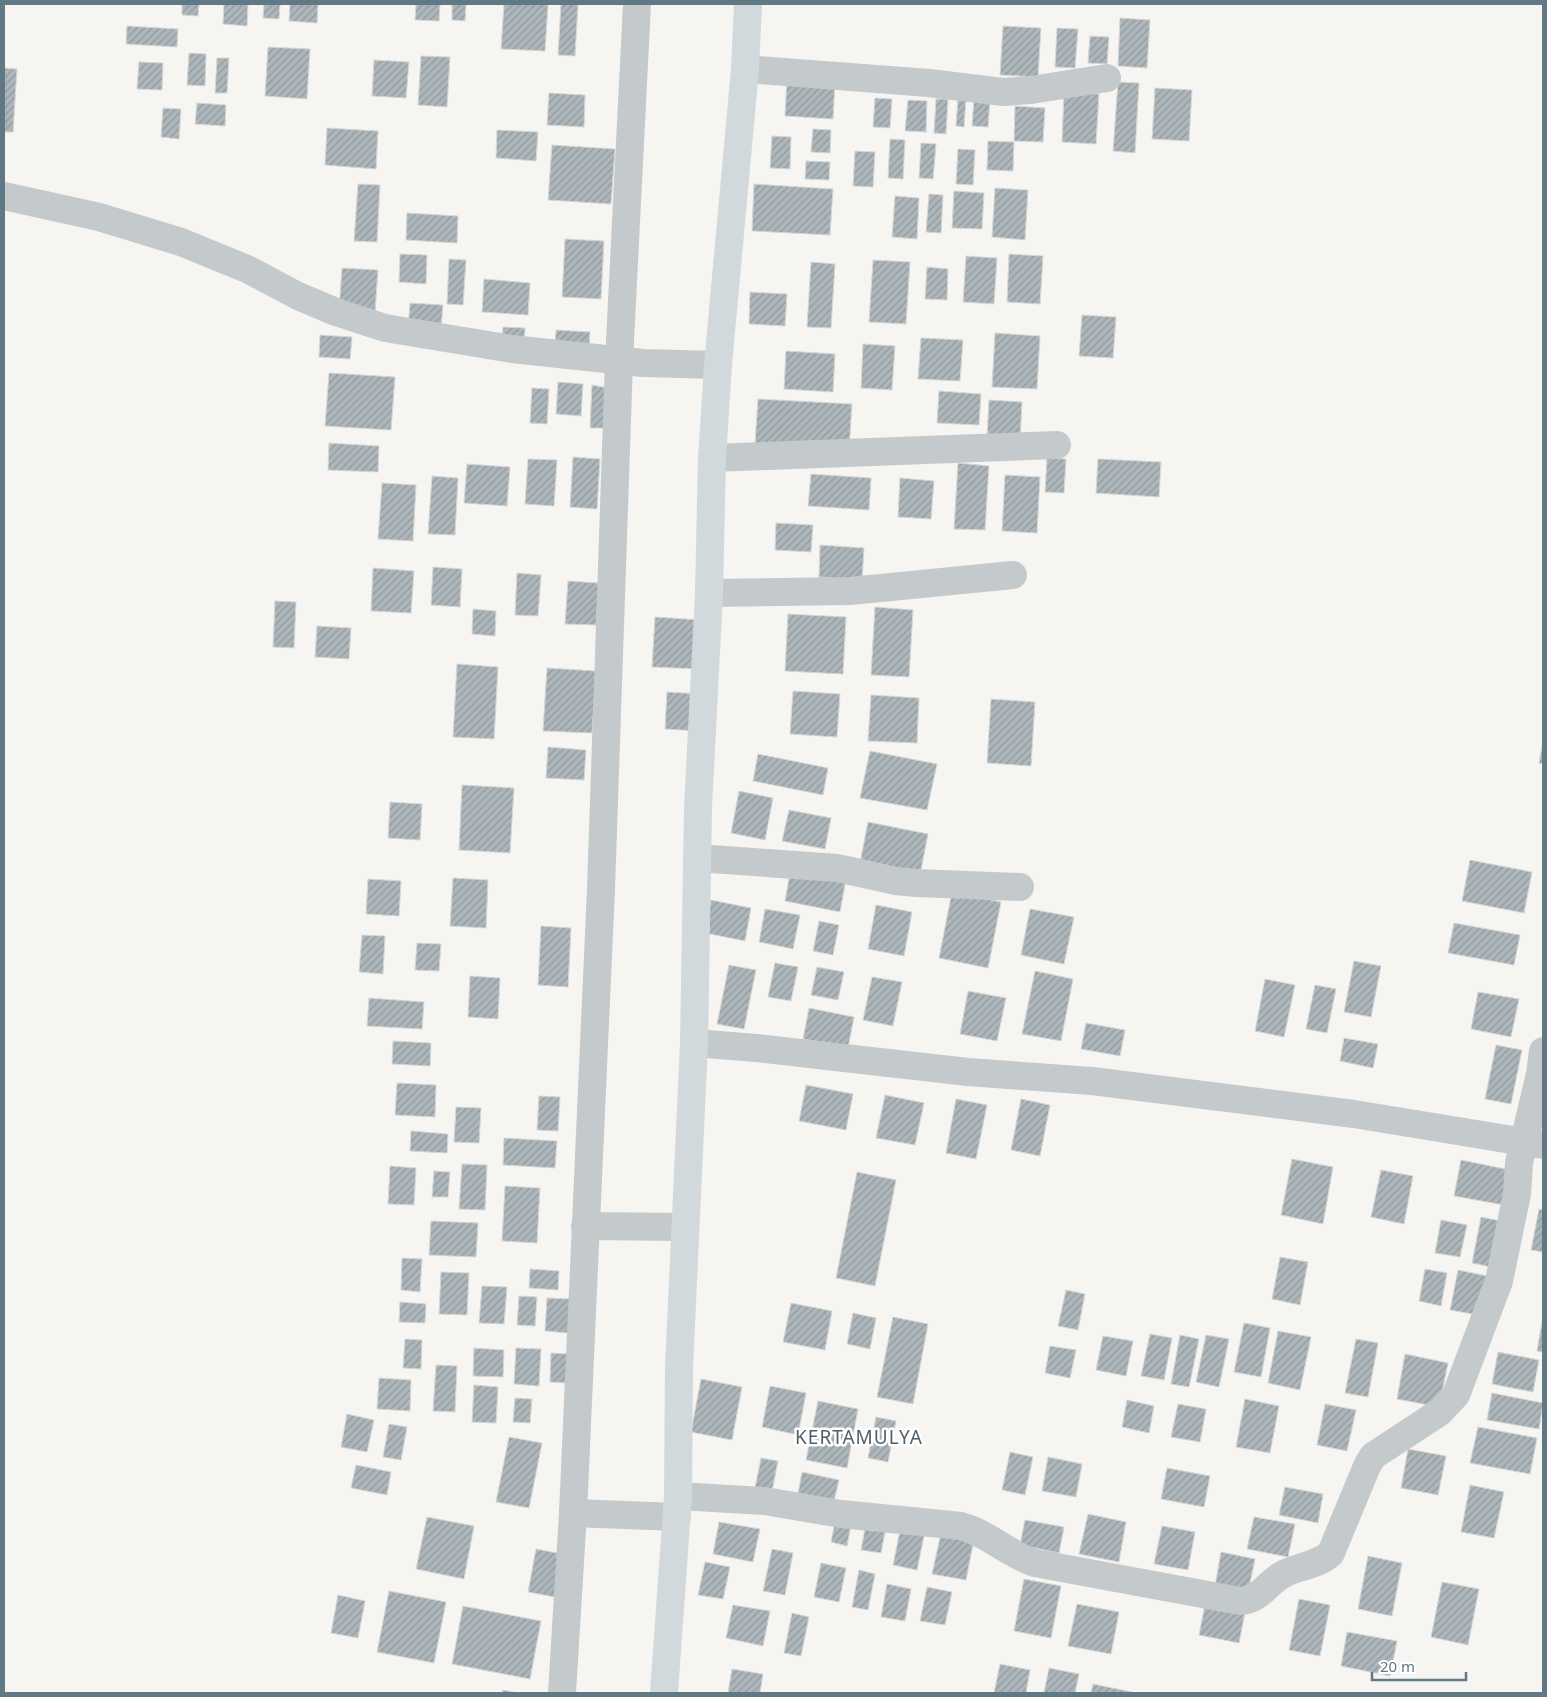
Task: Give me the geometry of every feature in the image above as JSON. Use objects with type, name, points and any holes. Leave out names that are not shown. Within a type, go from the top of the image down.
[{"type":"main road","points":[[664,1693],[677,1506],[684,1227],[694,1043],[697,858],[709,593],[712,458],[710,366],[745,68],[748,4]]},
{"type":"street","points":[[562,1693],[581,1513],[598,1227],[600,899],[631,362],[637,4]]},
{"type":"street","points":[[745,68],[929,83],[1003,92],[1031,90],[1107,78]]},
{"type":"street","points":[[4,196],[99,217],[181,242],[247,269],[321,306],[376,326],[512,349],[631,362],[710,366]]},
{"type":"street","points":[[712,458],[1057,445]]},
{"type":"street","points":[[709,593],[850,592],[1013,575]]},
{"type":"street","points":[[697,858],[837,868],[896,881],[916,883],[1020,887]]},
{"type":"street","points":[[694,1043],[756,1048],[968,1072],[1092,1081],[1354,1114],[1533,1143]]},
{"type":"street","points":[[581,1513],[647,1514],[677,1506],[765,1501],[841,1514],[961,1526],[974,1530],[1021,1558],[1035,1563],[1240,1601],[1252,1599],[1283,1574],[1321,1561],[1331,1553],[1367,1466],[1373,1456],[1440,1412],[1456,1395],[1499,1281],[1516,1194],[1533,1143],[1543,1051]]},
{"type":"street","points":[[598,1227],[684,1227]]},
{"type":"building","points":[[182,4],[199,4],[198,16],[182,15]]},
{"type":"building","points":[[224,4],[248,4],[247,26],[223,24]]},
{"type":"building","points":[[264,4],[280,4],[279,19],[263,18]]},
{"type":"building","points":[[290,4],[318,4],[317,23],[289,21]]},
{"type":"building","points":[[416,4],[440,4],[439,21],[415,20]]},
{"type":"building","points":[[452,4],[466,4],[465,21],[452,20]]},
{"type":"building","points":[[504,4],[548,4],[545,51],[501,49]]},
{"type":"building","points":[[561,4],[578,4],[575,56],[558,55]]},
{"type":"building","points":[[1120,18],[1150,20],[1147,68],[1118,66]]},
{"type":"building","points":[[127,26],[178,29],[177,47],[126,44]]},
{"type":"building","points":[[1003,26],[1041,28],[1038,77],[1000,75]]},
{"type":"building","points":[[1057,28],[1078,29],[1075,68],[1055,67]]},
{"type":"building","points":[[1090,36],[1109,37],[1107,64],[1088,63]]},
{"type":"building","points":[[268,47],[310,49],[307,99],[265,96]]},
{"type":"building","points":[[189,53],[206,54],[205,86],[187,85]]},
{"type":"building","points":[[421,56],[450,57],[447,107],[418,105]]},
{"type":"building","points":[[217,58],[229,58],[227,93],[215,93]]},
{"type":"building","points":[[374,60],[409,62],[406,98],[372,96]]},
{"type":"building","points":[[139,62],[163,63],[162,90],[137,89]]},
{"type":"building","points":[[4,68],[17,69],[13,132],[4,132]]},
{"type":"building","points":[[787,78],[835,82],[833,119],[785,116]]},
{"type":"building","points":[[1118,82],[1139,83],[1135,153],[1113,151]]},
{"type":"building","points":[[1155,88],[1192,90],[1189,141],[1152,139]]},
{"type":"building","points":[[1064,92],[1099,94],[1096,144],[1062,142]]},
{"type":"building","points":[[549,93],[585,95],[584,127],[547,125]]},
{"type":"building","points":[[875,98],[892,99],[890,128],[873,127]]},
{"type":"building","points":[[958,98],[966,98],[964,127],[956,126]]},
{"type":"building","points":[[974,98],[990,99],[988,127],[972,126]]},
{"type":"building","points":[[936,99],[948,99],[946,134],[934,133]]},
{"type":"building","points":[[908,100],[927,101],[926,132],[905,131]]},
{"type":"building","points":[[197,103],[226,105],[225,126],[195,124]]},
{"type":"building","points":[[1015,106],[1045,108],[1043,142],[1014,141]]},
{"type":"building","points":[[163,108],[181,109],[179,139],[161,137]]},
{"type":"building","points":[[327,128],[378,131],[376,169],[325,165]]},
{"type":"building","points":[[813,129],[831,130],[830,153],[811,152]]},
{"type":"building","points":[[497,130],[538,132],[536,161],[496,158]]},
{"type":"building","points":[[772,136],[791,137],[790,169],[770,168]]},
{"type":"building","points":[[890,139],[905,140],[903,179],[888,178]]},
{"type":"building","points":[[988,141],[1014,142],[1013,171],[987,170]]},
{"type":"building","points":[[921,143],[936,144],[933,179],[919,178]]},
{"type":"building","points":[[552,145],[615,149],[611,204],[548,200]]},
{"type":"building","points":[[958,149],[975,150],[973,185],[956,184]]},
{"type":"building","points":[[855,151],[875,152],[873,187],[853,186]]},
{"type":"building","points":[[806,161],[830,162],[829,180],[805,179]]},
{"type":"building","points":[[358,184],[380,185],[377,242],[354,241]]},
{"type":"building","points":[[754,184],[833,189],[830,235],[752,231]]},
{"type":"building","points":[[995,188],[1028,190],[1025,240],[992,237]]},
{"type":"building","points":[[954,191],[984,193],[982,229],[952,228]]},
{"type":"building","points":[[929,194],[943,195],[941,233],[926,232]]},
{"type":"building","points":[[895,196],[919,198],[917,239],[892,237]]},
{"type":"building","points":[[407,213],[458,216],[457,243],[406,240]]},
{"type":"building","points":[[565,239],[604,241],[601,299],[562,297]]},
{"type":"building","points":[[400,254],[427,255],[426,284],[399,282]]},
{"type":"building","points":[[1009,254],[1043,256],[1040,304],[1007,302]]},
{"type":"building","points":[[966,256],[997,258],[994,304],[963,302]]},
{"type":"building","points":[[449,259],[466,260],[463,305],[447,304]]},
{"type":"building","points":[[873,260],[910,262],[906,324],[869,322]]},
{"type":"building","points":[[811,262],[835,264],[831,328],[807,327]]},
{"type":"building","points":[[927,267],[948,269],[947,300],[925,299]]},
{"type":"building","points":[[342,268],[378,270],[375,312],[339,310]]},
{"type":"building","points":[[484,279],[530,283],[528,315],[482,312]]},
{"type":"building","points":[[750,292],[787,294],[785,326],[749,324]]},
{"type":"building","points":[[410,303],[443,305],[441,329],[408,327]]},
{"type":"building","points":[[1082,315],[1116,317],[1113,358],[1079,356]]},
{"type":"building","points":[[503,327],[525,328],[524,345],[502,343]]},
{"type":"building","points":[[556,330],[590,332],[589,347],[555,345]]},
{"type":"building","points":[[995,333],[1040,336],[1037,389],[992,387]]},
{"type":"building","points":[[320,335],[352,337],[350,359],[319,357]]},
{"type":"building","points":[[921,338],[963,340],[960,381],[918,379]]},
{"type":"building","points":[[863,344],[895,346],[892,390],[861,388]]},
{"type":"building","points":[[786,351],[835,354],[833,392],[784,389]]},
{"type":"building","points":[[329,373],[395,377],[391,430],[325,426]]},
{"type":"building","points":[[558,382],[583,384],[581,416],[556,414]]},
{"type":"building","points":[[592,385],[608,388],[607,428],[590,428]]},
{"type":"building","points":[[532,388],[549,389],[547,424],[530,423]]},
{"type":"building","points":[[939,391],[981,394],[979,425],[937,423]]},
{"type":"building","points":[[758,399],[852,404],[849,450],[755,444]]},
{"type":"building","points":[[989,400],[1022,402],[1020,440],[987,438]]},
{"type":"building","points":[[329,443],[379,446],[378,472],[328,470]]},
{"type":"building","points":[[573,457],[600,459],[597,509],[570,507]]},
{"type":"building","points":[[1047,458],[1066,459],[1064,493],[1045,492]]},
{"type":"building","points":[[528,459],[557,460],[554,506],[525,504]]},
{"type":"building","points":[[1098,459],[1161,462],[1159,497],[1096,493]]},
{"type":"building","points":[[958,463],[989,466],[985,530],[954,529]]},
{"type":"building","points":[[467,464],[510,467],[507,506],[464,503]]},
{"type":"building","points":[[811,474],[871,478],[869,510],[808,506]]},
{"type":"building","points":[[1005,475],[1040,477],[1037,533],[1002,531]]},
{"type":"building","points":[[432,476],[458,478],[455,535],[428,534]]},
{"type":"building","points":[[900,478],[934,481],[931,519],[898,517]]},
{"type":"building","points":[[382,483],[416,485],[413,541],[378,539]]},
{"type":"building","points":[[776,523],[813,525],[811,552],[775,550]]},
{"type":"building","points":[[820,545],[864,548],[862,580],[819,577]]},
{"type":"building","points":[[433,567],[462,569],[460,607],[431,605]]},
{"type":"building","points":[[373,568],[414,571],[411,613],[371,611]]},
{"type":"building","points":[[517,573],[541,575],[538,616],[515,615]]},
{"type":"building","points":[[568,581],[599,583],[596,625],[565,624]]},
{"type":"building","points":[[275,601],[296,602],[294,648],[273,647]]},
{"type":"building","points":[[875,607],[913,610],[909,677],[871,675]]},
{"type":"building","points":[[473,609],[496,611],[495,636],[472,634]]},
{"type":"building","points":[[788,614],[846,617],[843,674],[785,671]]},
{"type":"building","points":[[655,617],[701,620],[698,669],[652,667]]},
{"type":"building","points":[[317,626],[351,628],[349,659],[315,657]]},
{"type":"building","points":[[457,664],[498,667],[494,739],[453,737]]},
{"type":"building","points":[[547,668],[596,671],[592,733],[543,731]]},
{"type":"building","points":[[793,691],[840,694],[837,737],[790,734]]},
{"type":"building","points":[[667,692],[701,694],[698,731],[665,729]]},
{"type":"building","points":[[871,695],[919,698],[917,743],[868,741]]},
{"type":"building","points":[[991,699],[1035,702],[1031,766],[987,763]]},
{"type":"building","points":[[1543,741],[1543,764],[1539,763]]},
{"type":"building","points":[[548,747],[586,750],[584,780],[546,778]]},
{"type":"building","points":[[870,751],[937,764],[927,810],[860,798]]},
{"type":"building","points":[[758,754],[828,768],[823,795],[753,781]]},
{"type":"building","points":[[462,785],[514,788],[510,853],[459,850]]},
{"type":"building","points":[[739,791],[773,798],[765,840],[731,833]]},
{"type":"building","points":[[390,802],[422,804],[420,840],[388,838]]},
{"type":"building","points":[[789,810],[831,818],[825,849],[782,841]]},
{"type":"building","points":[[868,822],[928,834],[919,880],[859,868]]},
{"type":"building","points":[[1470,860],[1532,872],[1524,913],[1462,901]]},
{"type":"building","points":[[791,868],[846,879],[840,912],[785,901]]},
{"type":"building","points":[[453,878],[488,880],[486,928],[450,926]]},
{"type":"building","points":[[368,879],[401,881],[399,916],[366,914]]},
{"type":"building","points":[[952,892],[1001,902],[988,968],[939,958]]},
{"type":"building","points":[[711,900],[751,908],[745,941],[705,933]]},
{"type":"building","points":[[876,905],[912,912],[904,956],[868,949]]},
{"type":"building","points":[[765,909],[800,915],[793,949],[759,942]]},
{"type":"building","points":[[1030,909],[1074,917],[1064,964],[1021,955]]},
{"type":"building","points":[[819,921],[839,925],[833,955],[813,951]]},
{"type":"building","points":[[1454,923],[1520,935],[1514,965],[1448,953]]},
{"type":"building","points":[[541,926],[571,928],[568,987],[538,985]]},
{"type":"building","points":[[362,935],[385,936],[383,974],[359,972]]},
{"type":"building","points":[[417,943],[441,944],[439,971],[415,970]]},
{"type":"building","points":[[1354,961],[1381,966],[1371,1017],[1344,1012]]},
{"type":"building","points":[[775,963],[798,967],[791,1001],[768,997]]},
{"type":"building","points":[[729,965],[756,970],[744,1029],[717,1024]]},
{"type":"building","points":[[817,967],[844,972],[838,1000],[811,995]]},
{"type":"building","points":[[1035,971],[1073,979],[1061,1041],[1022,1034]]},
{"type":"building","points":[[470,976],[500,978],[498,1019],[468,1017]]},
{"type":"building","points":[[872,977],[902,982],[893,1026],[863,1020]]},
{"type":"building","points":[[1265,979],[1295,985],[1284,1037],[1255,1031]]},
{"type":"building","points":[[1315,985],[1336,989],[1327,1033],[1306,1029]]},
{"type":"building","points":[[968,991],[1006,998],[997,1041],[960,1034]]},
{"type":"building","points":[[1478,992],[1519,999],[1511,1037],[1471,1029]]},
{"type":"building","points":[[369,998],[424,1002],[422,1029],[367,1026]]},
{"type":"building","points":[[809,1008],[854,1017],[848,1048],[803,1039]]},
{"type":"building","points":[[1086,1023],[1125,1030],[1120,1056],[1081,1049]]},
{"type":"building","points":[[1344,1038],[1378,1044],[1373,1068],[1340,1061]]},
{"type":"building","points":[[393,1041],[431,1043],[430,1066],[392,1064]]},
{"type":"building","points":[[1496,1045],[1522,1050],[1511,1104],[1485,1099]]},
{"type":"building","points":[[397,1083],[436,1085],[435,1117],[395,1115]]},
{"type":"building","points":[[806,1085],[853,1094],[846,1130],[799,1121]]},
{"type":"building","points":[[885,1095],[924,1103],[915,1145],[876,1138]]},
{"type":"building","points":[[539,1096],[560,1097],[558,1131],[537,1130]]},
{"type":"building","points":[[956,1099],[987,1105],[976,1159],[946,1153]]},
{"type":"building","points":[[1021,1099],[1050,1105],[1040,1156],[1011,1150]]},
{"type":"building","points":[[456,1107],[481,1108],[479,1143],[454,1142]]},
{"type":"building","points":[[411,1131],[448,1134],[447,1153],[410,1151]]},
{"type":"building","points":[[504,1138],[557,1141],[555,1168],[503,1165]]},
{"type":"building","points":[[1292,1159],[1333,1167],[1323,1224],[1281,1215]]},
{"type":"building","points":[[1461,1160],[1510,1170],[1504,1205],[1454,1196]]},
{"type":"building","points":[[462,1164],[487,1165],[485,1210],[459,1209]]},
{"type":"building","points":[[390,1166],[416,1168],[414,1205],[388,1204]]},
{"type":"building","points":[[1381,1170],[1413,1176],[1404,1224],[1371,1217]]},
{"type":"building","points":[[434,1171],[450,1172],[448,1197],[432,1197]]},
{"type":"building","points":[[857,1172],[896,1180],[875,1286],[836,1278]]},
{"type":"building","points":[[505,1186],[540,1188],[537,1243],[502,1241]]},
{"type":"building","points":[[1539,1209],[1543,1210],[1543,1252],[1531,1250]]},
{"type":"building","points":[[1481,1217],[1506,1222],[1496,1268],[1472,1263]]},
{"type":"building","points":[[1441,1220],[1467,1225],[1460,1257],[1435,1253]]},
{"type":"building","points":[[431,1221],[478,1223],[476,1257],[429,1255]]},
{"type":"building","points":[[1280,1257],[1308,1262],[1300,1305],[1272,1299]]},
{"type":"building","points":[[402,1258],[422,1259],[420,1292],[401,1290]]},
{"type":"building","points":[[530,1269],[559,1271],[558,1290],[529,1288]]},
{"type":"building","points":[[1425,1269],[1447,1273],[1441,1306],[1419,1301]]},
{"type":"building","points":[[1458,1270],[1492,1277],[1484,1316],[1450,1310]]},
{"type":"building","points":[[441,1272],[469,1273],[467,1315],[439,1314]]},
{"type":"building","points":[[482,1286],[507,1287],[504,1324],[479,1323]]},
{"type":"building","points":[[1066,1290],[1085,1294],[1078,1330],[1058,1326]]},
{"type":"building","points":[[519,1296],[537,1297],[535,1326],[517,1325]]},
{"type":"building","points":[[547,1298],[570,1299],[568,1333],[545,1331]]},
{"type":"building","points":[[400,1302],[426,1304],[425,1323],[399,1322]]},
{"type":"building","points":[[791,1303],[832,1311],[825,1350],[783,1342]]},
{"type":"building","points":[[853,1313],[876,1318],[870,1349],[847,1344]]},
{"type":"building","points":[[893,1317],[928,1324],[913,1404],[877,1397]]},
{"type":"building","points":[[1543,1317],[1543,1352],[1537,1351]]},
{"type":"building","points":[[1244,1323],[1270,1328],[1261,1377],[1234,1372]]},
{"type":"building","points":[[1278,1331],[1311,1337],[1300,1390],[1268,1383]]},
{"type":"building","points":[[1150,1334],[1172,1338],[1164,1380],[1141,1376]]},
{"type":"building","points":[[1180,1335],[1199,1339],[1189,1387],[1171,1384]]},
{"type":"building","points":[[1206,1335],[1229,1339],[1219,1387],[1196,1382]]},
{"type":"building","points":[[1103,1336],[1133,1341],[1126,1376],[1096,1370]]},
{"type":"building","points":[[405,1339],[422,1340],[421,1369],[403,1368]]},
{"type":"building","points":[[1356,1339],[1378,1343],[1368,1397],[1345,1393]]},
{"type":"building","points":[[1050,1346],[1076,1350],[1070,1378],[1045,1373]]},
{"type":"building","points":[[474,1348],[504,1350],[503,1377],[473,1376]]},
{"type":"building","points":[[516,1348],[541,1349],[539,1386],[514,1384]]},
{"type":"building","points":[[1498,1352],[1539,1360],[1533,1392],[1492,1384]]},
{"type":"building","points":[[551,1353],[569,1354],[567,1383],[550,1382]]},
{"type":"building","points":[[1405,1354],[1448,1363],[1439,1407],[1397,1399]]},
{"type":"building","points":[[436,1365],[457,1366],[455,1412],[433,1411]]},
{"type":"building","points":[[379,1378],[411,1380],[410,1411],[377,1409]]},
{"type":"building","points":[[701,1379],[742,1387],[732,1440],[691,1432]]},
{"type":"building","points":[[474,1385],[498,1387],[496,1423],[472,1422]]},
{"type":"building","points":[[770,1386],[806,1393],[798,1435],[762,1427]]},
{"type":"building","points":[[1492,1393],[1543,1403],[1539,1429],[1487,1420]]},
{"type":"building","points":[[515,1398],[532,1399],[530,1423],[513,1422]]},
{"type":"building","points":[[1245,1399],[1279,1406],[1270,1453],[1236,1447]]},
{"type":"building","points":[[1127,1400],[1154,1406],[1149,1433],[1122,1427]]},
{"type":"building","points":[[818,1401],[858,1409],[847,1468],[806,1460]]},
{"type":"building","points":[[1178,1404],[1206,1409],[1200,1442],[1171,1437]]},
{"type":"building","points":[[1325,1404],[1356,1410],[1347,1451],[1317,1445]]},
{"type":"building","points":[[347,1414],[374,1420],[367,1452],[341,1447]]},
{"type":"building","points":[[876,1417],[896,1421],[888,1462],[868,1458]]},
{"type":"building","points":[[389,1424],[407,1427],[401,1460],[383,1457]]},
{"type":"building","points":[[1478,1427],[1537,1438],[1530,1474],[1470,1463]]},
{"type":"building","points":[[509,1437],[542,1443],[529,1508],[496,1502]]},
{"type":"building","points":[[1408,1449],[1446,1456],[1438,1495],[1401,1488]]},
{"type":"building","points":[[1010,1452],[1033,1457],[1025,1495],[1002,1490]]},
{"type":"building","points":[[1048,1457],[1082,1464],[1076,1497],[1042,1491]]},
{"type":"building","points":[[761,1458],[778,1461],[772,1491],[755,1488]]},
{"type":"building","points":[[356,1465],[391,1472],[387,1495],[351,1488]]},
{"type":"building","points":[[1167,1468],[1210,1476],[1204,1507],[1161,1499]]},
{"type":"building","points":[[802,1472],[839,1480],[834,1501],[798,1494]]},
{"type":"building","points":[[1470,1485],[1504,1492],[1494,1538],[1461,1532]]},
{"type":"building","points":[[1285,1487],[1323,1494],[1318,1523],[1279,1515]]},
{"type":"building","points":[[1088,1514],[1126,1522],[1119,1562],[1079,1554]]},
{"type":"building","points":[[427,1517],[474,1526],[464,1579],[416,1569]]},
{"type":"building","points":[[1254,1517],[1295,1524],[1288,1557],[1247,1549]]},
{"type":"building","points":[[1025,1520],[1064,1527],[1059,1553],[1020,1545]]},
{"type":"building","points":[[719,1522],[760,1529],[753,1562],[713,1554]]},
{"type":"building","points":[[835,1522],[851,1525],[847,1546],[831,1542]]},
{"type":"building","points":[[866,1523],[886,1527],[881,1553],[861,1550]]},
{"type":"building","points":[[901,1526],[925,1531],[917,1570],[893,1565]]},
{"type":"building","points":[[1162,1526],[1195,1532],[1188,1570],[1154,1564]]},
{"type":"building","points":[[941,1533],[974,1539],[966,1580],[932,1574]]},
{"type":"building","points":[[536,1549],[568,1555],[560,1598],[528,1592]]},
{"type":"building","points":[[772,1549],[793,1553],[785,1595],[763,1591]]},
{"type":"building","points":[[1221,1552],[1255,1559],[1247,1598],[1214,1592]]},
{"type":"building","points":[[1368,1556],[1402,1563],[1392,1616],[1358,1609]]},
{"type":"building","points":[[705,1562],[730,1567],[723,1599],[698,1595]]},
{"type":"building","points":[[821,1563],[846,1568],[839,1602],[814,1597]]},
{"type":"building","points":[[859,1570],[875,1574],[868,1610],[852,1607]]},
{"type":"building","points":[[1024,1579],[1061,1586],[1051,1638],[1014,1631]]},
{"type":"building","points":[[1442,1582],[1479,1589],[1468,1645],[1431,1637]]},
{"type":"building","points":[[887,1584],[911,1589],[905,1621],[881,1617]]},
{"type":"building","points":[[927,1587],[952,1592],[945,1625],[920,1621]]},
{"type":"building","points":[[389,1591],[446,1602],[434,1663],[377,1652]]},
{"type":"building","points":[[338,1595],[365,1601],[358,1638],[331,1633]]},
{"type":"building","points":[[1299,1599],[1330,1605],[1320,1656],[1289,1650]]},
{"type":"building","points":[[1077,1604],[1119,1612],[1111,1654],[1068,1646]]},
{"type":"building","points":[[733,1605],[770,1611],[763,1646],[726,1638]]},
{"type":"building","points":[[1205,1605],[1245,1612],[1239,1643],[1199,1635]]},
{"type":"building","points":[[463,1606],[541,1621],[530,1679],[452,1664]]},
{"type":"building","points":[[792,1613],[809,1617],[801,1656],[784,1653]]},
{"type":"building","points":[[1347,1632],[1397,1641],[1390,1676],[1341,1666]]},
{"type":"building","points":[[1000,1664],[1030,1670],[1026,1693],[994,1693]]},
{"type":"building","points":[[1049,1668],[1079,1674],[1075,1693],[1044,1693]]},
{"type":"building","points":[[732,1669],[763,1674],[760,1693],[728,1693]]},
{"type":"building","points":[[1093,1684],[1132,1692],[1132,1693],[1091,1693]]},
{"type":"building","points":[[503,1690],[518,1693],[502,1693]]},
{"type":"district","name":"KERTAMULYA","points":[[859,1437]]}]
